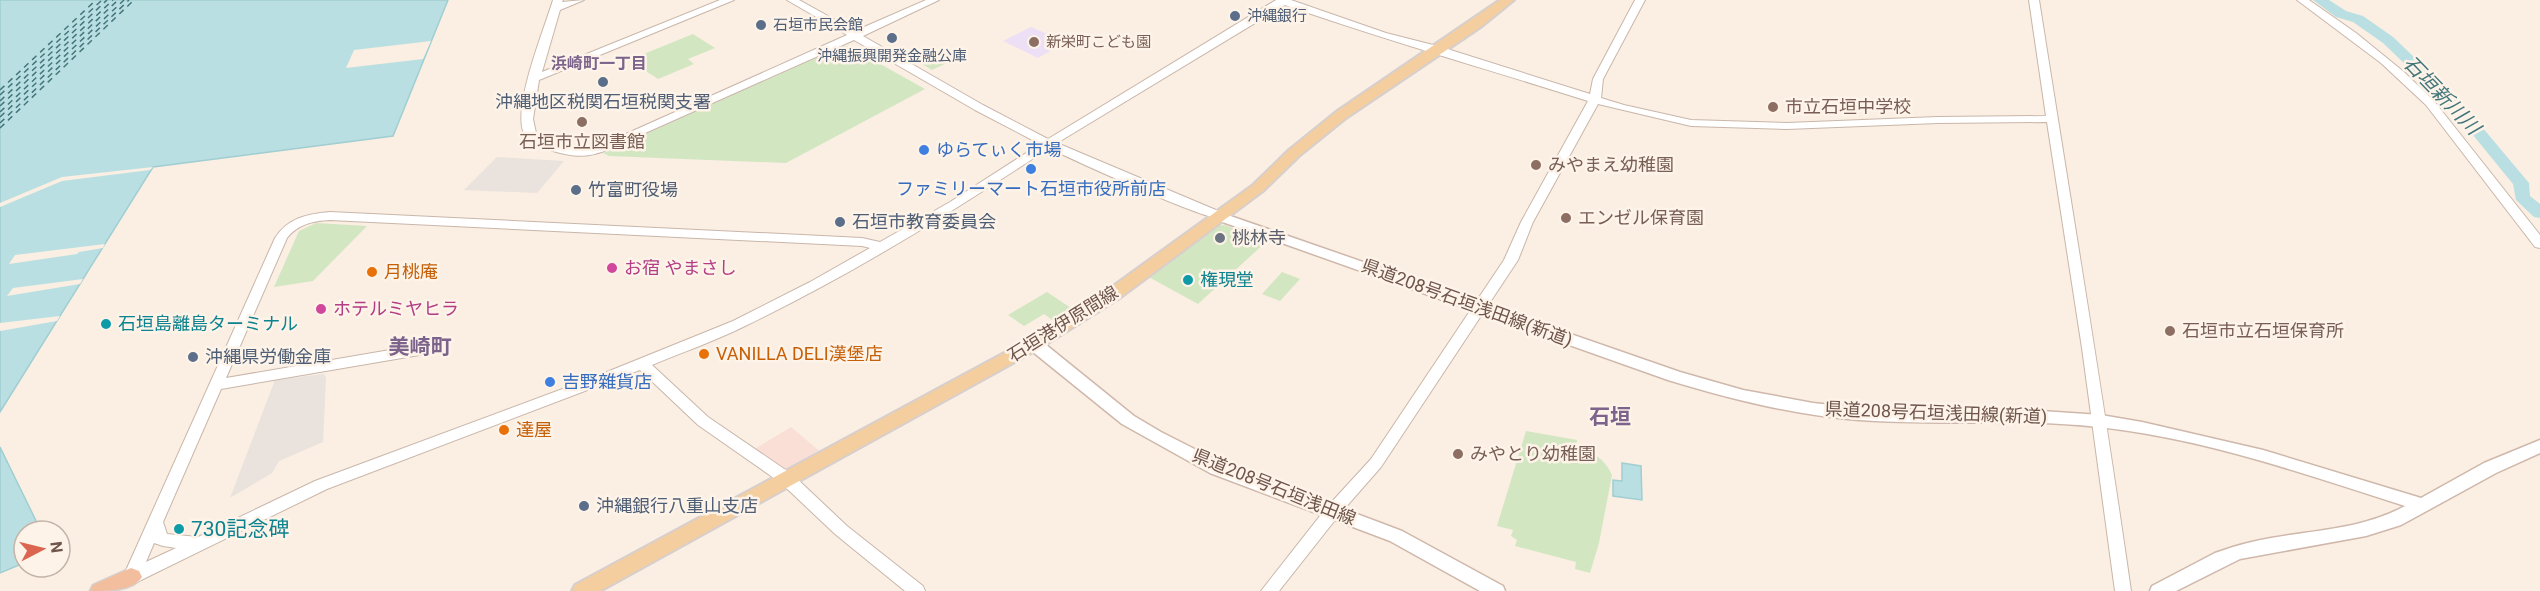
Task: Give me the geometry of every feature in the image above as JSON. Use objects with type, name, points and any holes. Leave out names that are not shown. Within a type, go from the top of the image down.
[{"type":"highway","points":[[101,591],[128,584]]},
{"type":"main road","name":"石垣港伊原間線","points":[[582,591],[1035,344],[1115,293],[1258,188],[1294,153],[1341,115],[1508,0]]},
{"type":"main road","name":"県道208号石垣浅田線(新道)","points":[[1219,216],[1674,376],[1734,394],[1787,405],[1861,414],[2014,415],[2100,421],[2224,446],[2422,505]]},
{"type":"main road","name":"県道208号石垣浅田線","points":[[1035,344],[1128,420],[1155,436],[1216,468],[1396,536],[1496,591]]},
{"type":"main road","points":[[2159,591],[2222,558],[2259,547],[2366,529],[2395,520],[2490,468],[2540,446]]},
{"type":"street","points":[[579,0],[557,4],[535,78],[527,116],[529,130],[538,142],[579,155],[603,148],[934,0]]},
{"type":"street","points":[[535,78],[729,0]]},
{"type":"street","points":[[792,0],[856,34],[938,85],[1049,142],[1132,181],[1219,216]]},
{"type":"street","points":[[128,584],[199,543],[321,485],[642,364],[738,324],[815,285],[988,185],[1049,142],[1284,0],[1382,35],[1437,49],[1595,99],[1652,115],[1714,125],[1797,126],[1948,120],[2052,119]]},
{"type":"street","points":[[1269,591],[1333,511],[1376,463],[1511,260],[1527,222],[1595,99],[1598,79],[1640,0]]},
{"type":"street","points":[[2034,0],[2100,421],[2123,591]]},
{"type":"street","points":[[2302,0],[2359,39],[2412,83],[2540,244]]},
{"type":"street","points":[[128,584],[281,238],[297,223],[311,217],[330,216],[726,234],[862,242],[882,247]]},
{"type":"street","points":[[216,385],[430,348]]},
{"type":"street","points":[[642,364],[703,421],[787,479],[842,530],[917,591]]},
{"type":"street","points":[[155,520],[160,538],[199,543]]},
{"type":"shaded area","name":"新栄町こども園","points":[[1031,27],[1066,42],[1038,58],[1003,41]]},
{"type":"shaded area","points":[[497,157],[564,161],[537,193],[464,190]]},
{"type":"shaded area","points":[[324,374],[326,378],[323,442],[279,461],[272,473],[230,498],[275,380]]},
{"type":"shaded area","points":[[791,427],[822,453],[790,471],[784,470],[753,450]]},
{"type":"green space","points":[[693,34],[715,48],[688,59],[694,64],[658,79],[629,60]]},
{"type":"green space","points":[[842,46],[848,46],[925,89],[786,163],[609,156],[603,153]]},
{"type":"green space","points":[[940,50],[955,59],[932,70],[917,61]]},
{"type":"green space","points":[[316,223],[367,226],[313,281],[274,287],[299,231]]},
{"type":"green space","points":[[1225,225],[1266,242],[1198,304],[1147,276],[1191,243],[1195,243],[1214,226]]},
{"type":"green space","points":[[1282,272],[1300,279],[1280,301],[1262,294]]},
{"type":"green space","points":[[1047,292],[1077,312],[1058,324],[1044,314],[1024,326],[1008,315]]},
{"type":"green space","points":[[1526,431],[1577,440],[1576,446],[1597,456],[1606,464],[1612,475],[1599,543],[1590,573],[1575,569],[1576,562],[1515,546],[1517,540],[1511,536],[1513,530],[1497,526]]},
{"type":"water","points":[[0,0],[448,0],[393,136],[153,167],[0,412]]},
{"type":"water","points":[[0,447],[35,519],[12,519],[12,568],[0,573]]},
{"type":"water","points":[[1622,463],[1641,466],[1642,500],[1613,496],[1613,480],[1622,481]]},
{"type":"pier","points":[[431,41],[423,59],[346,68],[354,50]]},
{"type":"pier","points":[[153,167],[150,170],[62,181],[0,207],[0,203],[62,177]]},
{"type":"pier","points":[[105,244],[103,248],[77,254],[9,264],[15,255]]},
{"type":"pier","points":[[83,279],[80,284],[7,296],[13,288]]},
{"type":"pier","points":[[60,316],[57,321],[0,331],[0,323]]},
{"type":"waterway","name":"石垣新川川","points":[[2320,0],[2341,14],[2358,19],[2388,40],[2456,105],[2521,183],[2522,197],[2540,213]]},
{"type":"ferry route","points":[[0,90],[96,0]]},
{"type":"ferry route","points":[[0,95],[102,0]]},
{"type":"ferry route","points":[[0,101],[107,0]]},
{"type":"ferry route","points":[[0,106],[113,0]]},
{"type":"ferry route","points":[[0,112],[118,0]]},
{"type":"ferry route","points":[[0,117],[124,0]]},
{"type":"ferry route","points":[[0,123],[129,0]]},
{"type":"ferry route","points":[[0,128],[134,0]]},
{"type":"place","name":"沖縄銀行","points":[[1235,16]]},
{"type":"place","name":"石垣市民会館","points":[[761,25]]},
{"type":"place","name":"沖縄振興開発金融公庫","points":[[892,38]]},
{"type":"place","name":"新栄町こども園","points":[[1034,42]]},
{"type":"place","name":"沖縄地区税関石垣税関支署","points":[[603,82]]},
{"type":"place","name":"市立石垣中学校","points":[[1773,107]]},
{"type":"place","name":"石垣市立図書館","points":[[582,122]]},
{"type":"place","name":"ゆらてぃく市場","points":[[924,150]]},
{"type":"place","name":"みやまえ幼稚園","points":[[1536,165]]},
{"type":"place","name":"ファミリーマート石垣市役所前店","points":[[1031,169]]},
{"type":"place","name":"竹富町役場","points":[[576,190]]},
{"type":"place","name":"エンゼル保育園","points":[[1566,218]]},
{"type":"place","name":"石垣市教育委員会","points":[[840,222]]},
{"type":"place","name":"桃林寺","points":[[1220,238]]},
{"type":"place","name":"お宿 やまさし","points":[[612,268]]},
{"type":"place","name":"月桃庵","points":[[372,272]]},
{"type":"place","name":"権現堂","points":[[1188,280]]},
{"type":"place","name":"ホテルミヤヒラ","points":[[321,309]]},
{"type":"place","name":"石垣島離島ターミナル","points":[[106,324]]},
{"type":"place","name":"石垣市立石垣保育所","points":[[2170,331]]},
{"type":"place","name":"VANILLA DELI漢堡店","points":[[704,354]]},
{"type":"place","name":"沖縄県労働金庫","points":[[193,357]]},
{"type":"place","name":"吉野雜貨店","points":[[550,382]]},
{"type":"place","name":"達屋","points":[[504,430]]},
{"type":"place","name":"みやとり幼稚園","points":[[1458,454]]},
{"type":"place","name":"沖縄銀行八重山支店","points":[[584,506]]},
{"type":"place","name":"730記念碑","points":[[179,529]]},
{"type":"district","name":"浜崎町一丁目","points":[[599,63]]},
{"type":"district","name":"美崎町","points":[[420,347]]},
{"type":"district","name":"石垣","points":[[1610,417]]}]
